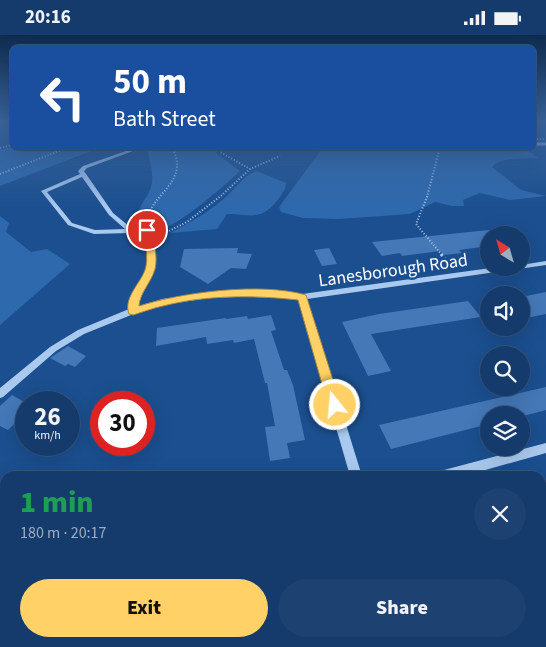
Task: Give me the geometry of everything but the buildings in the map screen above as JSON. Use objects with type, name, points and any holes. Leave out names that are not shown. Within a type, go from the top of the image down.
[{"type":"street","points":[[131,151],[84,167],[81,171],[111,214],[150,245]]},
{"type":"street","points":[[84,174],[44,191],[70,224],[94,232],[130,231]]},
{"type":"street","points":[[133,311],[134,298],[150,269],[150,245],[147,230]]},
{"type":"street","name":"Lanesborough Road","points":[[530,265],[546,263]]},
{"type":"street","name":"Lanesborough Road","points":[[0,394],[53,349],[81,332],[133,311],[162,302],[208,295],[264,293],[302,297],[480,273]]},
{"type":"street","points":[[302,297],[354,471]]},
{"type":"street","points":[[462,471],[546,448]]},
{"type":"path","points":[[0,174],[60,151]]},
{"type":"path","points":[[147,230],[146,216],[149,210],[174,179],[178,165],[174,151]]},
{"type":"path","points":[[220,151],[250,169]]},
{"type":"path","points":[[439,151],[428,197],[416,224],[460,276]]},
{"type":"path","points":[[150,245],[222,195],[250,169],[280,156]]},
{"type":"shaded area","points":[[0,151],[92,151],[0,186]]},
{"type":"shaded area","points":[[148,151],[216,151],[216,153],[240,171],[188,214],[176,222],[157,230],[142,227],[138,215],[151,187],[152,173]]},
{"type":"shaded area","points":[[321,151],[528,151],[538,158],[501,161],[492,167],[521,190],[546,196],[510,200],[480,193],[463,200],[464,206],[452,206],[435,202],[410,214],[339,219],[303,218],[281,212],[279,207]]},
{"type":"shaded area","points":[[257,171],[286,183],[280,197],[268,210],[257,215],[227,214],[217,229],[170,233],[214,207],[244,178]]},
{"type":"shaded area","points":[[0,216],[9,223],[6,232],[31,252],[47,249],[70,264],[0,325]]},
{"type":"route","points":[[147,230],[151,248],[150,269],[134,298],[133,311],[162,302],[208,295],[264,293],[302,297],[335,405]]}]
